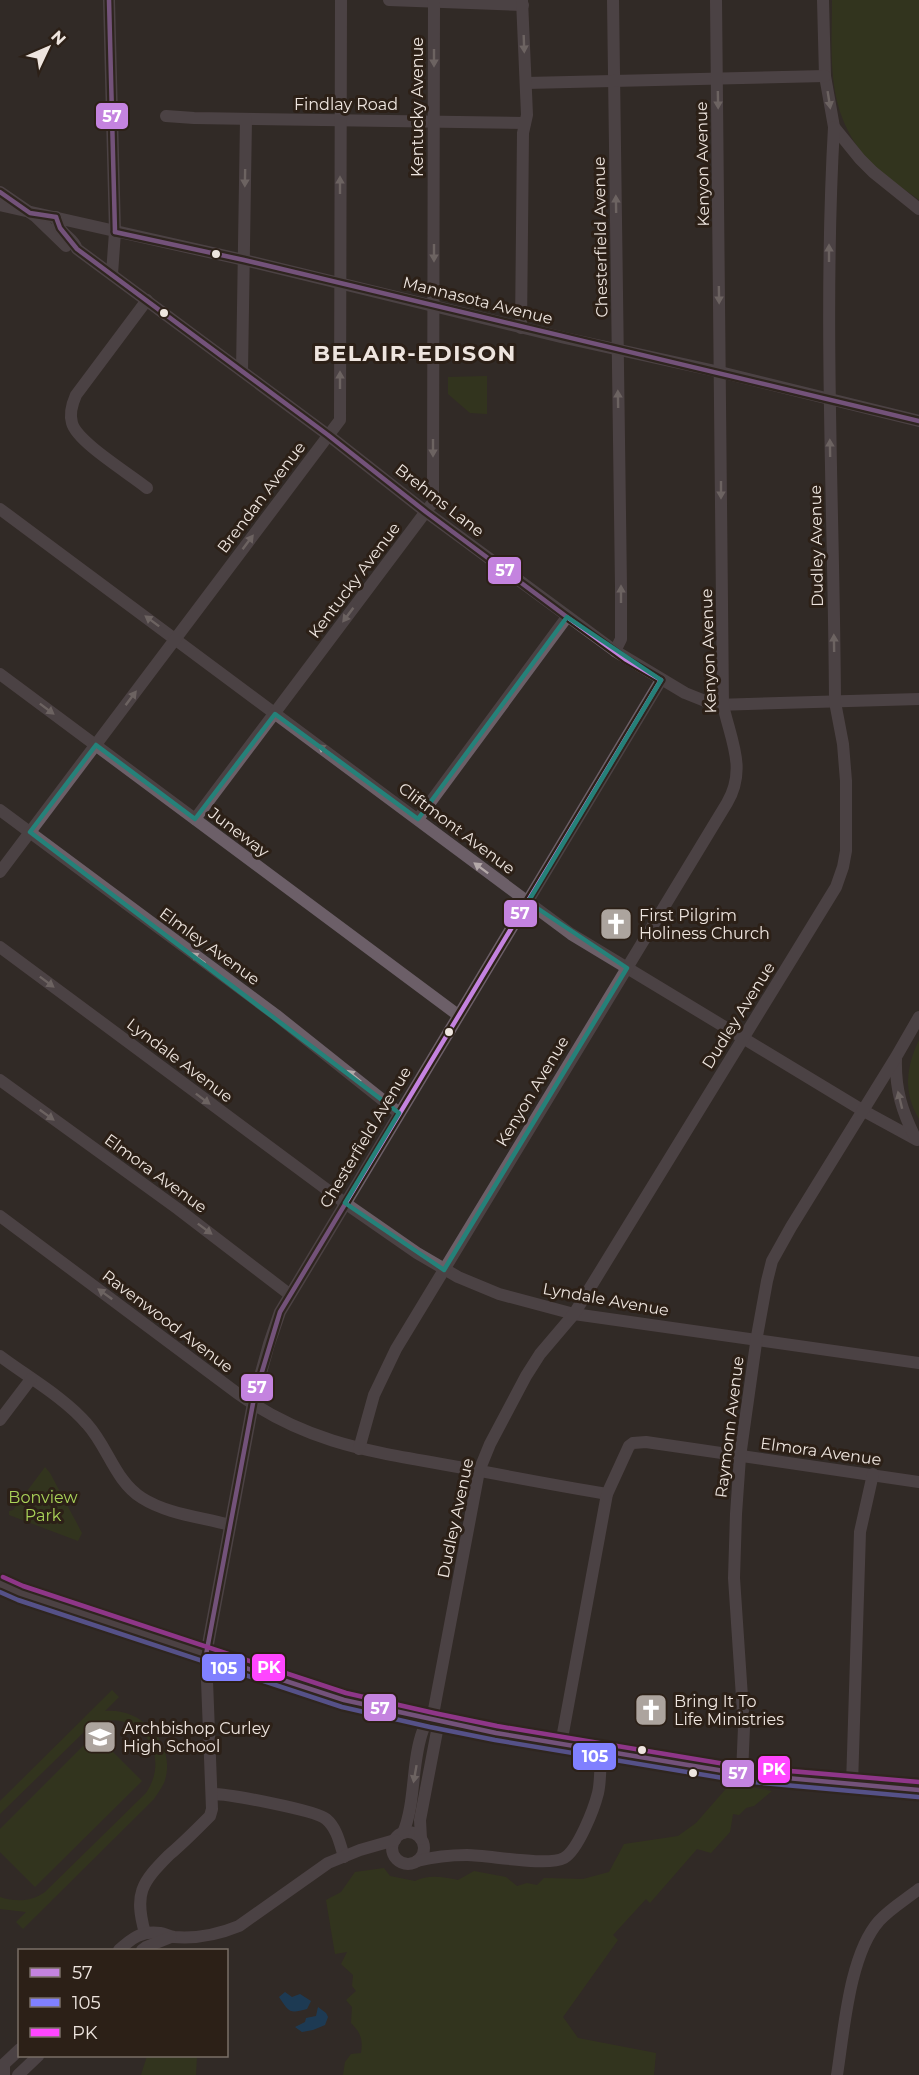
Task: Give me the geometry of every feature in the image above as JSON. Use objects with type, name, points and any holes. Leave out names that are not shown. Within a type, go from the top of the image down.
[{"type":"main road","points":[[0,1584],[20,1593],[344,1700],[432,1720],[742,1774],[919,1790]]},
{"type":"street","points":[[109,0],[115,232],[112,274]]},
{"type":"street","name":"Brendan Avenue","points":[[0,872],[340,420],[341,0]]},
{"type":"street","points":[[389,0],[523,3],[526,83],[523,133],[521,328]]},
{"type":"street","name":"Chesterfield Avenue","points":[[613,0],[621,639],[615,651]]},
{"type":"street","name":"Kenyon Avenue","points":[[359,1449],[374,1395],[390,1360],[472,1220],[734,790],[737,759],[723,705],[716,0]]},
{"type":"street","name":"Dudley Avenue","points":[[432,1720],[479,1471],[490,1444],[526,1376],[540,1354],[574,1314],[745,1038],[833,893],[843,867],[846,851],[846,781],[843,744],[835,702],[829,400],[829,213],[834,127],[825,75],[824,0]]},
{"type":"street","name":"Kentucky Avenue","points":[[195,819],[433,502],[434,1]]},
{"type":"street","points":[[526,83],[825,75]]},
{"type":"street","name":"Findlay Road","points":[[166,116],[525,123]]},
{"type":"street","points":[[242,371],[246,119]]},
{"type":"street","points":[[834,127],[873,172],[919,209]]},
{"type":"street","name":"Mannasota Avenue","points":[[0,192],[30,213]]},
{"type":"street","name":"Mannasota Avenue","points":[[0,205],[244,260],[521,328],[720,372],[919,421]]},
{"type":"street","name":"Brehms Lane","points":[[30,213],[57,239],[69,248],[77,249],[112,274],[567,617],[661,680],[702,702],[723,705],[919,699]]},
{"type":"street","name":"Brehms Lane","points":[[56,217],[59,228],[75,243],[77,249]]},
{"type":"street","points":[[147,300],[76,395],[70,416],[73,427],[85,440],[147,488]]},
{"type":"street","name":"Cliftmont Avenue","points":[[0,509],[572,934],[862,1110],[918,1141]]},
{"type":"street","points":[[418,819],[567,617]]},
{"type":"street","name":"Juneway","points":[[0,674],[458,1016]]},
{"type":"street","name":"Chesterfield Avenue","points":[[145,1933],[140,1913],[140,1900],[146,1880],[210,1816],[212,1794],[207,1654],[253,1404],[280,1312],[661,680]]},
{"type":"street","name":"Elmley Avenue","points":[[0,810],[284,1021],[399,1113]]},
{"type":"street","name":"Lyndale Avenue","points":[[0,947],[345,1203],[444,1270],[499,1294],[574,1314],[919,1363]]},
{"type":"street","name":"Raymonn Avenue","points":[[742,1774],[744,1727],[734,1566],[740,1456],[756,1340],[772,1261],[919,1017]]},
{"type":"street","points":[[896,1057],[899,1099],[905,1117],[918,1141]]},
{"type":"street","name":"Elmora Avenue","points":[[0,1080],[178,1209],[290,1294]]},
{"type":"street","name":"Ravenwood Avenue","points":[[0,1216],[253,1404],[275,1418],[305,1432],[359,1449],[607,1494]]},
{"type":"street","points":[[0,1356],[75,1411],[88,1424],[123,1480],[141,1497],[176,1512],[230,1525]]},
{"type":"street","points":[[0,1420],[31,1379]]},
{"type":"street","name":"Elmora Avenue","points":[[607,1494],[626,1450],[633,1443],[646,1442],[919,1482]]},
{"type":"street","points":[[852,1785],[860,1532],[873,1474]]},
{"type":"street","points":[[561,1744],[607,1494]]},
{"type":"street","points":[[399,1861],[392,1849],[408,1819],[423,1728],[432,1720],[437,1731],[420,1820],[423,1852],[417,1861]]},
{"type":"street","points":[[344,1857],[378,1854],[408,1864],[428,1858],[466,1855],[546,1861],[562,1859],[568,1855],[578,1841],[598,1793],[601,1751]]},
{"type":"street","points":[[212,1794],[261,1801],[321,1816],[334,1827],[344,1857]]},
{"type":"street","points":[[144,1949],[171,1937],[208,1936],[239,1926],[328,1863],[399,1836],[413,1833],[439,1848],[466,1855]]},
{"type":"street","points":[[837,2075],[855,1971],[866,1944],[879,1921],[895,1905],[919,1889]]},
{"type":"street","points":[[119,1949],[136,1936],[145,1933],[162,1933],[171,1937]]},
{"type":"street","points":[[2,2074],[4,2064],[18,2051]]},
{"type":"street","points":[[18,2075],[36,2057]]},
{"type":"highlighted area","points":[[567,617],[661,680],[528,902],[627,968],[444,1270],[345,1203],[399,1113],[30,832],[96,745],[195,819],[275,714],[418,819]]},
{"type":"green space","points":[[832,0],[919,0],[919,200],[871,163],[856,144],[846,125],[838,106],[834,86]]},
{"type":"green space","points":[[487,376],[487,414],[470,413],[448,394],[448,377]]},
{"type":"green space","points":[[919,1040],[919,1119],[910,1099],[908,1080],[911,1060]]},
{"type":"green space","name":"Bonview Park","points":[[45,1467],[82,1533],[78,1541],[9,1515],[9,1511],[13,1510]]},
{"type":"green space","points":[[112,1690],[119,1697],[105,1711],[119,1711],[132,1715],[154,1731],[161,1742],[166,1755],[167,1769],[164,1783],[154,1799],[23,1929],[16,1922],[26,1912],[0,1909],[0,1897],[23,1900],[34,1898],[45,1892],[146,1793],[154,1776],[155,1759],[151,1744],[142,1732],[130,1724],[116,1720],[100,1722],[85,1731],[0,1814],[0,1801]]},
{"type":"green space","points":[[95,1734],[142,1781],[35,1887],[0,1852],[0,1829]]},
{"type":"green space","points":[[731,1783],[772,1791],[739,1815],[733,1814],[730,1832],[711,1853],[697,1849],[650,1903],[646,1899],[613,1935],[618,1940],[563,2017],[578,2038],[656,2053],[654,2075],[343,2075],[345,2062],[351,2054],[361,2053],[361,2040],[359,2033],[351,2023],[352,2007],[346,2000],[356,1991],[352,1986],[353,1975],[341,1964],[347,1952],[335,1954],[326,1900],[341,1892],[355,1872],[384,1868],[390,1876],[415,1881],[431,1877],[458,1880],[474,1871],[506,1877],[517,1886],[527,1883],[537,1885],[544,1878],[583,1879],[609,1872],[624,1844],[678,1836],[696,1823]]},
{"type":"green space","points":[[147,2057],[197,2057],[196,2075],[141,2075]]},
{"type":"water","points":[[285,1992],[292,1997],[300,1994],[311,2001],[307,2009],[293,2011],[288,2009],[279,1997]]},
{"type":"water","points":[[318,2007],[328,2017],[325,2025],[302,2032],[295,2027],[305,2022],[306,2018],[316,2016]]},
{"type":"transit line","name":"57","points":[[109,0],[115,232]]},
{"type":"transit line","name":"57","points":[[0,192],[30,213],[56,217]]},
{"type":"transit line","name":"57","points":[[56,217],[60,228],[77,249],[328,435],[426,512],[567,617],[625,659],[661,680]]},
{"type":"transit line","name":"57","points":[[115,232],[244,260],[919,421]]},
{"type":"transit line","name":"57","points":[[206,1655],[254,1398],[280,1312],[661,680]]},
{"type":"transit line","name":"PK","points":[[3,1577],[23,1586],[346,1693],[434,1713],[497,1726],[743,1767],[919,1782]]},
{"type":"transit line","name":"105","points":[[0,1592],[18,1600],[342,1707],[430,1727],[741,1781],[918,1797]]},
{"type":"transit line","name":"57","points":[[206,1655],[344,1700],[496,1733],[742,1774],[919,1790]]},
{"type":"place","name":"First Pilgrim Holiness Church","points":[[616,924]]},
{"type":"place","name":"Bring It To Life Ministries","points":[[651,1710]]},
{"type":"place","name":"Archbishop Curley High School","points":[[100,1737]]},
{"type":"district","name":"BELAIR-EDISON","points":[[415,353]]}]
